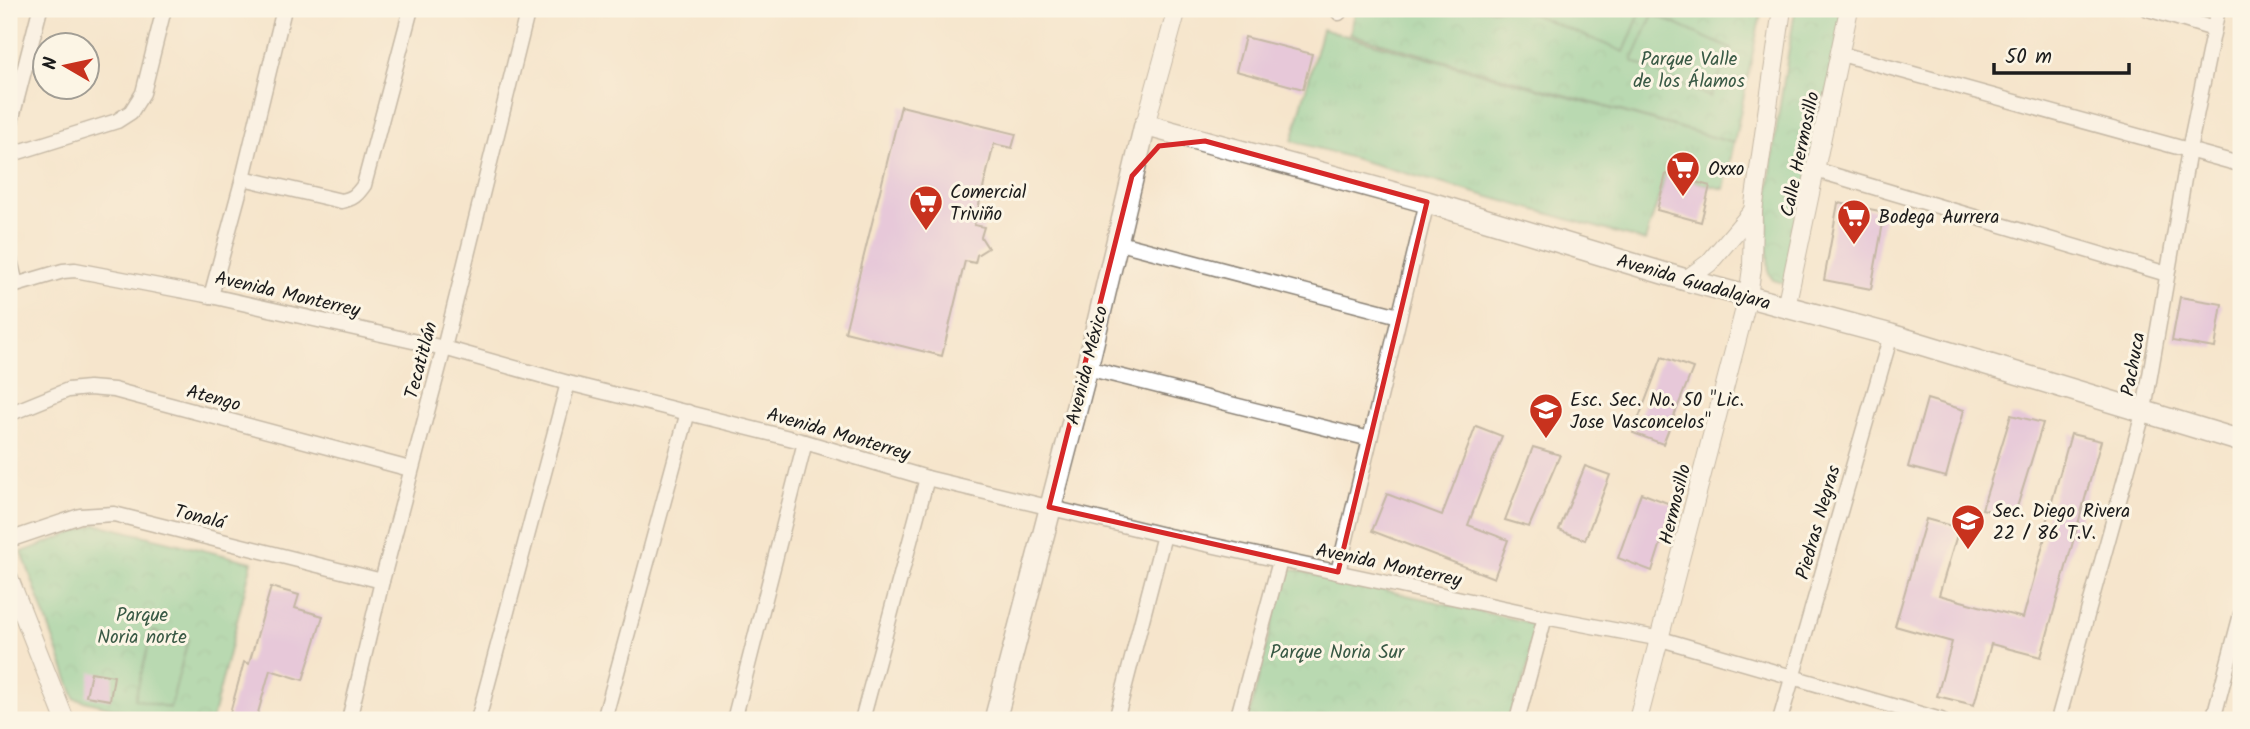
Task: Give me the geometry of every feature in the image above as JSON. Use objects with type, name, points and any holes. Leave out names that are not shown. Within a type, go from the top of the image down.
[{"type":"main road","name":"Avenida Guadalajara","points":[[1145,125],[1427,202],[1686,280],[1891,335],[2241,441]]},
{"type":"main road","name":"Avenida México","points":[[995,720],[1087,368],[1145,125]]},
{"type":"main road","points":[[1132,176],[1150,151],[1159,146],[1205,141]]},
{"type":"street","points":[[9,129],[40,9]]},
{"type":"street","points":[[9,155],[117,121],[131,112],[143,93],[164,9]]},
{"type":"street","points":[[211,296],[284,9]]},
{"type":"street","points":[[243,177],[341,201],[358,195],[364,185],[411,9]]},
{"type":"street","name":"Tecatitlán","points":[[349,720],[410,469],[444,348],[528,9]]},
{"type":"street","name":"Avenida México","points":[[1145,125],[1177,9]]},
{"type":"street","name":"Calle Hermosillo","points":[[1748,297],[1752,268],[1753,211],[1782,9]]},
{"type":"street","name":"Calle Hermosillo","points":[[1786,307],[1849,9]]},
{"type":"street","points":[[2148,9],[2214,29]]},
{"type":"street","name":"Pachuca","points":[[2058,720],[2144,410],[2189,150],[2218,9]]},
{"type":"street","points":[[1841,54],[2239,164]]},
{"type":"street","points":[[1816,170],[2167,274]]},
{"type":"street","points":[[1338,572],[1427,202]]},
{"type":"street","points":[[1686,280],[1709,263],[1753,211]]},
{"type":"street","points":[[1116,242],[1399,316]]},
{"type":"street","points":[[9,256],[12,285]]},
{"type":"street","name":"Avenida Monterrey","points":[[12,285],[75,270],[211,296],[444,348],[568,383],[805,442],[927,478],[1164,535],[1545,617],[1661,639],[1932,719]]},
{"type":"street","name":"Hermosillo","points":[[1638,720],[1748,297]]},
{"type":"street","name":"Piedras Negras","points":[[1780,720],[1891,335]]},
{"type":"street","points":[[1087,368],[1370,439]]},
{"type":"street","points":[[478,720],[568,383]]},
{"type":"street","name":"Atengo","points":[[9,414],[68,390],[114,390],[410,469]]},
{"type":"street","points":[[604,720],[688,412]]},
{"type":"street","points":[[734,720],[805,442]]},
{"type":"street","points":[[862,720],[927,478]]},
{"type":"street","name":"Tonalá","points":[[9,540],[80,516],[114,514],[382,581]]},
{"type":"street","points":[[1116,720],[1164,535]]},
{"type":"street","points":[[1237,720],[1279,561]]},
{"type":"street","points":[[9,578],[65,720]]},
{"type":"street","points":[[2213,720],[2241,614]]},
{"type":"street","points":[[1517,720],[1545,617]]},
{"type":"highlighted area","points":[[1205,141],[1427,202],[1338,572],[1049,507],[1132,176],[1159,146]]},
{"type":"green space","name":"Parque Valle de los Álamos","points":[[1356,9],[1762,9],[1734,143],[1350,34]]},
{"type":"green space","points":[[1520,9],[1642,9],[1624,52]]},
{"type":"green space","points":[[1795,9],[1846,9],[1786,284],[1773,280],[1769,274],[1768,207],[1774,141]]},
{"type":"green space","points":[[1653,14],[1731,49],[1710,97],[1632,61]]},
{"type":"green space","points":[[1322,29],[1734,143],[1724,189],[1666,175],[1645,241],[1292,141]]},
{"type":"green space","name":"Parque Noria norte","points":[[96,524],[252,562],[212,720],[162,720],[75,699],[22,552]]},
{"type":"green space","name":"Parque Noria Sur","points":[[1286,568],[1540,625],[1512,720],[1248,720]]},
{"type":"green space","points":[[152,631],[188,640],[170,708],[135,699]]},
{"type":"building","points":[[1245,37],[1312,54],[1303,89],[1236,71]]},
{"type":"building","name":"Comercial Triviño","points":[[901,106],[1016,134],[1012,148],[994,144],[974,225],[984,227],[981,237],[988,248],[977,255],[975,263],[965,261],[942,356],[845,332]]},
{"type":"building","name":"Oxxo","points":[[1666,174],[1710,186],[1701,222],[1657,210]]},
{"type":"building","name":"Bodega Aurrera","points":[[1838,203],[1885,212],[1871,289],[1824,280]]},
{"type":"building","points":[[2180,297],[2222,304],[2215,348],[2172,341]]},
{"type":"building","points":[[1662,357],[1693,368],[1663,444],[1633,433]]},
{"type":"building","points":[[1927,399],[1964,410],[1946,477],[1908,467]]},
{"type":"building","points":[[2011,415],[2043,423],[2014,517],[1982,509]]},
{"type":"building","points":[[1476,426],[1502,436],[1468,525],[1508,540],[1494,578],[1372,531],[1387,494],[1442,515]]},
{"type":"building","points":[[2071,434],[2101,441],[2041,657],[1991,644],[1974,705],[1937,696],[1952,642],[1895,626],[1926,519],[1959,528],[1939,595],[2023,618]]},
{"type":"building","points":[[1533,447],[1560,455],[1529,527],[1505,520]]},
{"type":"building","points":[[1585,466],[1610,475],[1585,540],[1559,530]]},
{"type":"building","points":[[1641,493],[1673,505],[1652,571],[1618,558]]},
{"type":"building","points":[[271,587],[299,595],[295,608],[323,616],[303,680],[270,670],[256,720],[228,720],[244,662],[249,664]]},
{"type":"building","points":[[91,672],[114,676],[110,700],[86,696]]},
{"type":"place","name":"Oxxo","points":[[1683,198]]},
{"type":"place","name":"Comercial Triviño","points":[[926,232]]},
{"type":"place","name":"Bodega Aurrera","points":[[1854,246]]},
{"type":"place","name":"Esc. Sec. No. 50 \"Lic. Jose Vasconcelos\"","points":[[1546,440]]},
{"type":"place","name":"Sec. Diego Rivera 22 / 86 T.V.","points":[[1968,551]]}]
